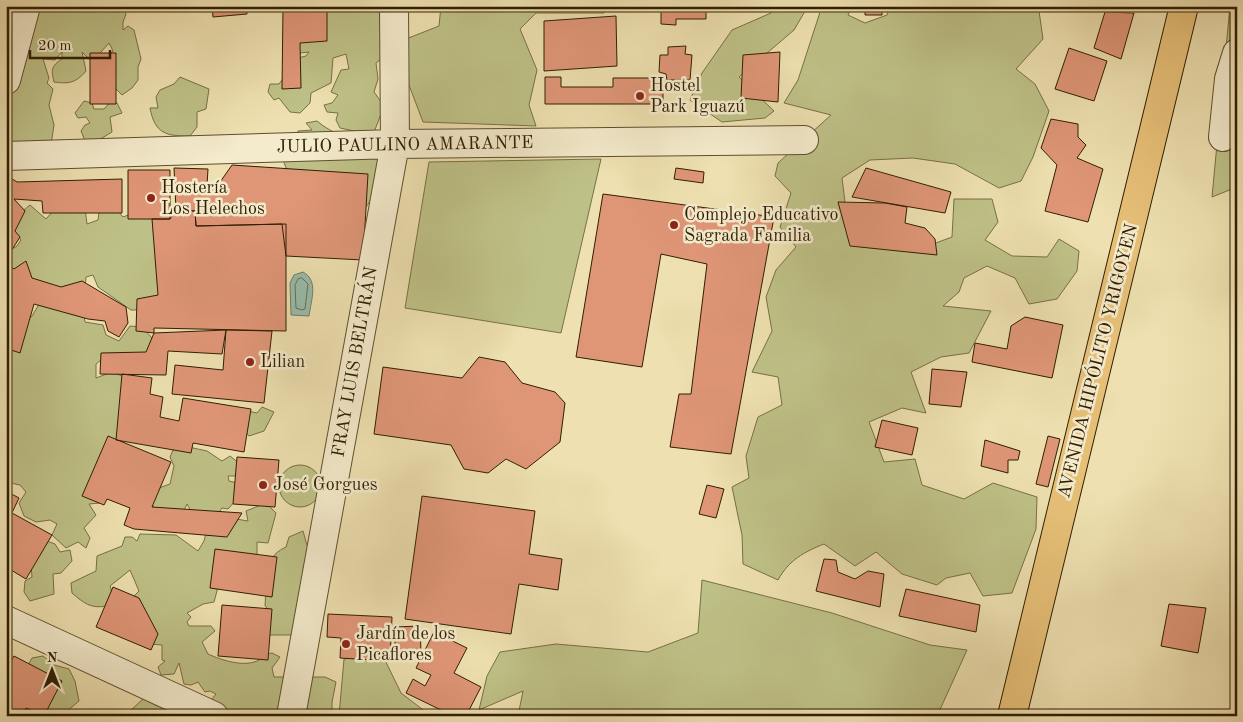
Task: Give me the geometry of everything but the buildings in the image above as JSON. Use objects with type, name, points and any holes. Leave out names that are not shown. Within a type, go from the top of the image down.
[{"type":"main road","name":"AVENIDA HIPÓLITO YRIGOYEN","points":[[1012,716],[1184,6]]},
{"type":"street","points":[[6,80],[26,6]]},
{"type":"street","name":"FRAY LUIS BELTRÁN","points":[[291,716],[394,144],[394,6]]},
{"type":"street","points":[[1223,137],[1229,79],[1237,53]]},
{"type":"street","name":"JULIO PAULINO AMARANTE","points":[[6,156],[394,144],[804,140]]},
{"type":"street","points":[[6,620],[214,716]]},
{"type":"green space","points":[[29,6],[123,6],[126,14],[123,30],[128,26],[134,30],[141,59],[138,67],[138,80],[132,88],[122,95],[114,87],[109,55],[113,51],[109,43],[94,60],[90,60],[82,52],[86,71],[72,82],[54,82],[53,69],[62,59],[62,52],[55,60],[43,59],[49,78],[47,83],[53,89],[49,105],[54,125],[51,145],[17,143],[6,139],[6,55]]},
{"type":"green space","points":[[327,6],[377,6],[387,34],[385,56],[376,63],[378,79],[374,92],[384,106],[373,135],[340,128],[336,120],[338,113],[327,112],[324,105],[332,103],[338,95],[331,92],[341,70],[349,69],[346,54],[333,58],[331,83],[311,93],[310,103],[300,113],[290,112],[279,98],[274,100],[268,92],[270,84],[279,84],[298,58],[306,56],[309,52],[300,53],[294,47],[319,9],[328,11]]},
{"type":"green space","points":[[441,6],[612,6],[604,13],[536,13],[520,29],[537,70],[529,105],[536,126],[423,122],[409,85],[406,39],[439,26]]},
{"type":"green space","points":[[771,6],[808,6],[794,30],[739,77],[774,111],[765,118],[722,122],[690,100],[702,73],[732,30],[771,13]]},
{"type":"green space","points":[[822,6],[852,6],[848,15],[865,23],[887,15],[889,6],[1044,6],[1039,11],[1043,39],[1016,69],[1035,84],[1049,111],[1033,157],[1021,181],[999,188],[955,164],[913,158],[870,160],[842,178],[848,226],[925,247],[952,237],[954,199],[992,199],[998,222],[985,240],[1012,256],[1047,257],[1059,239],[1079,251],[1077,271],[1057,299],[1029,304],[1015,278],[987,266],[964,278],[959,292],[943,306],[991,311],[969,353],[941,357],[911,372],[926,413],[902,408],[869,422],[884,462],[915,459],[922,485],[964,499],[993,483],[1037,497],[1036,529],[1012,593],[983,596],[970,573],[946,578],[937,585],[902,574],[876,552],[855,566],[824,544],[810,550],[792,562],[778,580],[743,564],[742,535],[732,487],[749,478],[746,456],[758,417],[782,405],[778,377],[752,372],[772,331],[766,297],[776,270],[796,247],[780,227],[791,193],[775,176],[778,163],[831,115],[784,103],[798,80]]},
{"type":"green space","points":[[1230,6],[1237,6],[1237,187],[1212,197]]},
{"type":"green space","points":[[180,77],[209,89],[206,109],[197,112],[197,127],[190,136],[163,132],[155,123],[150,108],[158,108],[156,97],[160,90],[174,84]]},
{"type":"green space","points":[[112,100],[117,103],[122,113],[110,117],[112,132],[92,144],[86,143],[81,131],[85,125],[90,123],[86,117],[78,118],[75,113],[84,101],[92,103],[94,109],[104,109]]},
{"type":"green space","points":[[317,121],[330,130],[371,151],[376,157],[379,163],[379,179],[374,195],[366,207],[288,172],[284,163],[298,131],[312,130],[306,123]]},
{"type":"green space","points":[[601,159],[561,333],[405,308],[429,162]]},
{"type":"green space","points":[[59,204],[85,208],[87,224],[98,220],[100,205],[113,205],[123,217],[141,214],[159,222],[162,310],[131,310],[98,287],[93,275],[86,277],[85,288],[54,289],[10,271],[6,267],[6,253],[17,246],[21,240],[12,227],[12,220],[30,205],[46,219]]},
{"type":"green space","points":[[41,301],[83,311],[85,322],[103,325],[106,335],[119,341],[130,326],[142,327],[152,338],[146,356],[107,355],[96,364],[96,378],[112,372],[132,380],[128,423],[120,441],[124,456],[100,503],[89,504],[96,515],[84,528],[90,538],[86,548],[78,542],[66,548],[52,535],[57,524],[50,520],[36,522],[24,516],[19,503],[26,492],[20,485],[6,482],[6,352],[10,355],[21,343],[22,324],[32,316]]},
{"type":"green space","points":[[262,407],[274,412],[264,431],[249,436],[244,431],[243,410],[257,413]]},
{"type":"green space","points":[[184,446],[207,451],[222,461],[230,456],[240,464],[241,476],[228,476],[229,481],[241,484],[238,498],[228,509],[222,508],[216,517],[193,515],[187,504],[180,519],[161,518],[149,500],[156,489],[170,484],[174,466],[170,457],[173,450]]},
{"type":"green space","points":[[304,465],[312,468],[318,474],[321,486],[318,498],[312,504],[296,507],[288,504],[282,498],[279,482],[282,474],[288,468]]},
{"type":"green space","points":[[266,503],[276,513],[268,543],[257,542],[257,554],[221,576],[214,602],[203,604],[187,613],[191,617],[187,622],[189,626],[211,626],[215,631],[202,642],[208,654],[226,661],[247,663],[259,660],[272,653],[280,657],[272,668],[274,677],[325,677],[336,682],[332,702],[332,716],[213,716],[212,699],[216,694],[210,691],[205,692],[198,682],[191,685],[184,684],[179,663],[174,674],[161,675],[158,667],[165,661],[162,660],[162,645],[150,644],[132,598],[139,591],[130,570],[110,586],[113,596],[107,606],[92,606],[80,600],[72,593],[71,583],[96,571],[97,556],[122,546],[125,537],[132,537],[137,541],[140,534],[176,535],[198,551],[206,533],[236,519],[248,521],[246,511]]},
{"type":"green space","points":[[303,531],[307,545],[327,560],[294,635],[268,635],[270,611],[265,606],[269,564],[272,557],[286,547],[289,537]]},
{"type":"green space","points":[[44,540],[55,544],[60,552],[70,550],[72,561],[61,573],[53,574],[54,594],[30,601],[24,592],[25,581],[32,577],[30,553]]},
{"type":"green space","points":[[702,580],[832,613],[930,645],[967,650],[938,714],[934,716],[518,716],[523,691],[479,710],[487,676],[500,652],[556,644],[648,652],[698,633]]},
{"type":"green space","points":[[6,647],[11,648],[7,658],[16,670],[22,685],[27,700],[29,716],[6,716]]},
{"type":"green space","points":[[382,654],[401,693],[431,716],[339,716],[344,659]]},
{"type":"green space","points":[[43,656],[54,665],[69,669],[75,681],[79,701],[61,716],[32,716],[37,709],[47,709],[48,696],[59,688],[48,679],[26,669],[32,658]]},
{"type":"green space","points":[[144,698],[157,706],[168,701],[191,716],[114,716],[130,711]]},
{"type":"water","points":[[303,272],[311,280],[313,291],[309,316],[291,315],[290,283],[294,275]]},
{"type":"place","name":"Hostel Park Iguazú","points":[[640,96]]},
{"type":"place","name":"Hostería Los Helechos","points":[[151,198]]},
{"type":"place","name":"Complejo Educativo Sagrada Familia","points":[[674,225]]},
{"type":"place","name":"Lilian","points":[[250,362]]},
{"type":"place","name":"José Gorgues","points":[[263,485]]},
{"type":"place","name":"Jardín de los Picaflores","points":[[346,644]]}]
